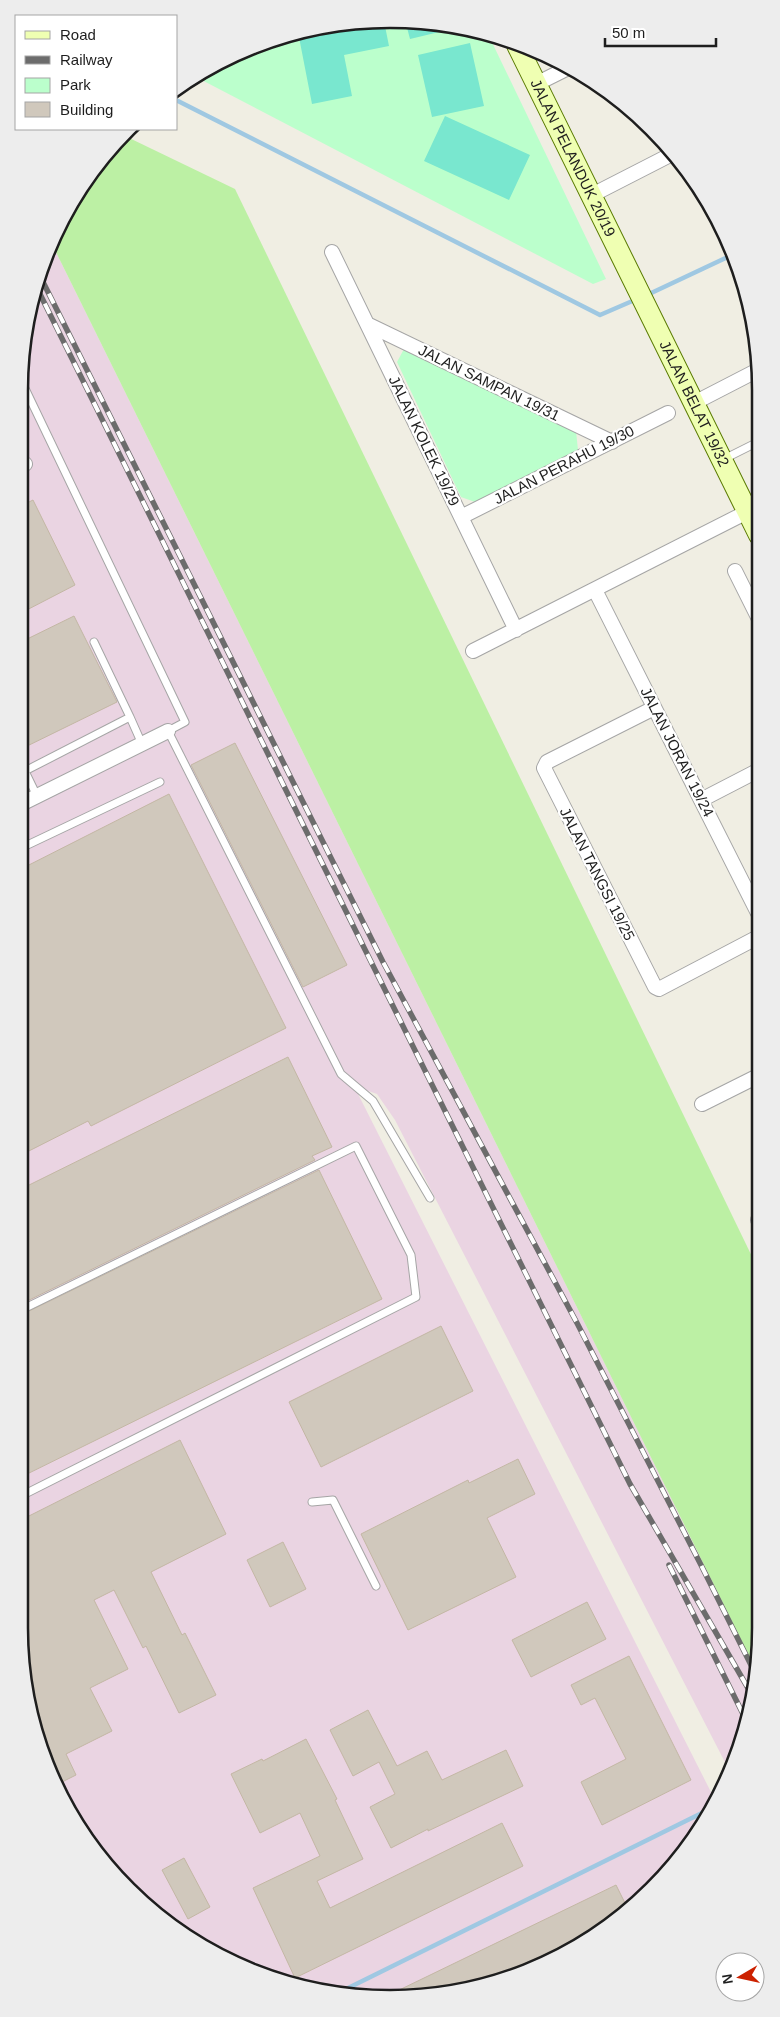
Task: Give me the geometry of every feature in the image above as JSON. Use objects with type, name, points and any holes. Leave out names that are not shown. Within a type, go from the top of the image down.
[{"type":"street","name":"JALAN PELANDUK 20/19","points":[[520,52],[629,271]]},
{"type":"street","points":[[536,84],[562,71]]},
{"type":"street","points":[[592,195],[667,156]]},
{"type":"street","name":"JALAN KOLEK 19/29","points":[[332,252],[516,630]]},
{"type":"street","name":"JALAN BELAT 19/32","points":[[629,271],[752,522]]},
{"type":"street","name":"JALAN SAMPAN 19/31","points":[[367,324],[612,442]]},
{"type":"street","points":[[694,402],[752,373]]},
{"type":"street","name":"JALAN PERAHU 19/30","points":[[461,517],[668,413]]},
{"type":"street","points":[[473,652],[747,512]]},
{"type":"street","points":[[735,571],[752,605]]},
{"type":"street","name":"JALAN JORAN 19/24","points":[[595,590],[752,899]]},
{"type":"street","name":"JALAN TANGSI 19/25","points":[[654,708],[547,762],[544,768],[655,987],[659,989],[752,940]]},
{"type":"street","points":[[28,800],[168,731]]},
{"type":"street","points":[[701,800],[752,774]]},
{"type":"street","points":[[702,1104],[752,1079]]},
{"type":"lane","points":[[28,395],[185,722],[168,731],[342,1074],[373,1101],[430,1198]]},
{"type":"lane","points":[[722,460],[752,445]]},
{"type":"lane","points":[[94,642],[142,744]]},
{"type":"lane","points":[[28,770],[130,717]]},
{"type":"lane","points":[[28,778],[37,796]]},
{"type":"lane","points":[[28,845],[160,782]]},
{"type":"lane","points":[[28,1307],[356,1146],[411,1255],[416,1298],[28,1492]]},
{"type":"lane","points":[[312,1502],[333,1500],[376,1586]]},
{"type":"shaded area","points":[[366,28],[385,28],[389,46],[344,55],[352,96],[312,104],[299,39],[319,34]]},
{"type":"shaded area","points":[[407,28],[441,32],[410,39]]},
{"type":"shaded area","points":[[470,43],[484,106],[432,117],[418,55]]},
{"type":"shaded area","points":[[445,116],[530,155],[509,200],[424,161]]},
{"type":"shaded area","points":[[55,251],[751,1660],[746,1698],[726,1764],[395,1120],[377,1094],[354,1086],[712,1793],[678,1848],[629,1900],[611,1915],[571,1941],[529,1962],[461,1983],[414,1989],[366,1989],[319,1983],[296,1977],[251,1962],[230,1952],[169,1915],[117,1866],[102,1848],[76,1808],[55,1766],[34,1698],[28,1651],[28,366],[34,319]]},
{"type":"green space","points":[[366,28],[414,28],[461,34],[492,42],[606,279],[593,284],[202,80],[251,55],[319,34]]},
{"type":"green space","points":[[130,138],[235,189],[752,1256],[751,1660],[55,251],[76,209],[102,169]]},
{"type":"green space","points":[[404,349],[576,431],[578,450],[475,502],[461,497],[397,362]]},
{"type":"building","points":[[33,500],[75,585],[28,609],[28,502]]},
{"type":"building","points":[[74,616],[117,702],[28,746],[28,639]]},
{"type":"building","points":[[235,743],[347,965],[303,987],[191,765]]},
{"type":"building","points":[[169,794],[286,1028],[91,1126],[88,1121],[28,1151],[28,865]]},
{"type":"building","points":[[288,1057],[332,1147],[312,1156],[315,1160],[28,1301],[28,1186]]},
{"type":"building","points":[[319,1170],[382,1299],[28,1474],[28,1312]]},
{"type":"building","points":[[441,1326],[473,1391],[321,1467],[289,1402]]},
{"type":"building","points":[[180,1440],[226,1534],[151,1572],[182,1635],[185,1633],[216,1695],[179,1713],[146,1646],[143,1648],[114,1590],[94,1600],[128,1669],[90,1688],[112,1731],[66,1754],[76,1775],[62,1782],[47,1744],[34,1698],[28,1651],[28,1516]]},
{"type":"building","points":[[518,1459],[535,1494],[487,1518],[516,1577],[408,1630],[361,1534],[468,1480],[469,1483]]},
{"type":"building","points":[[283,1542],[306,1589],[270,1607],[247,1560]]},
{"type":"building","points":[[587,1602],[606,1639],[531,1677],[512,1640]]},
{"type":"building","points":[[629,1656],[691,1780],[602,1825],[581,1782],[626,1759],[595,1698],[581,1705],[571,1685]]},
{"type":"building","points":[[368,1710],[397,1766],[427,1751],[442,1780],[506,1750],[523,1786],[391,1848],[370,1807],[395,1794],[379,1762],[353,1776],[330,1730]]},
{"type":"building","points":[[306,1739],[337,1799],[335,1800],[363,1859],[317,1881],[330,1908],[502,1823],[523,1866],[297,1977],[294,1976],[253,1888],[320,1856],[300,1813],[260,1833],[231,1774],[262,1759],[263,1761]]},
{"type":"building","points":[[184,1858],[210,1907],[188,1919],[162,1870]]},
{"type":"building","points":[[616,1885],[625,1903],[611,1915],[571,1941],[529,1962],[461,1983],[400,1990]]},
{"type":"waterway","points":[[178,101],[600,315],[637,299]]},
{"type":"waterway","points":[[647,295],[727,257]]},
{"type":"waterway","points":[[350,1987],[700,1814]]},
{"type":"railway","points":[[44,284],[383,962],[577,1323],[750,1664]]},
{"type":"railway","points":[[40,295],[630,1484],[747,1687]]},
{"type":"railway","points":[[669,1565],[742,1712]]}]
